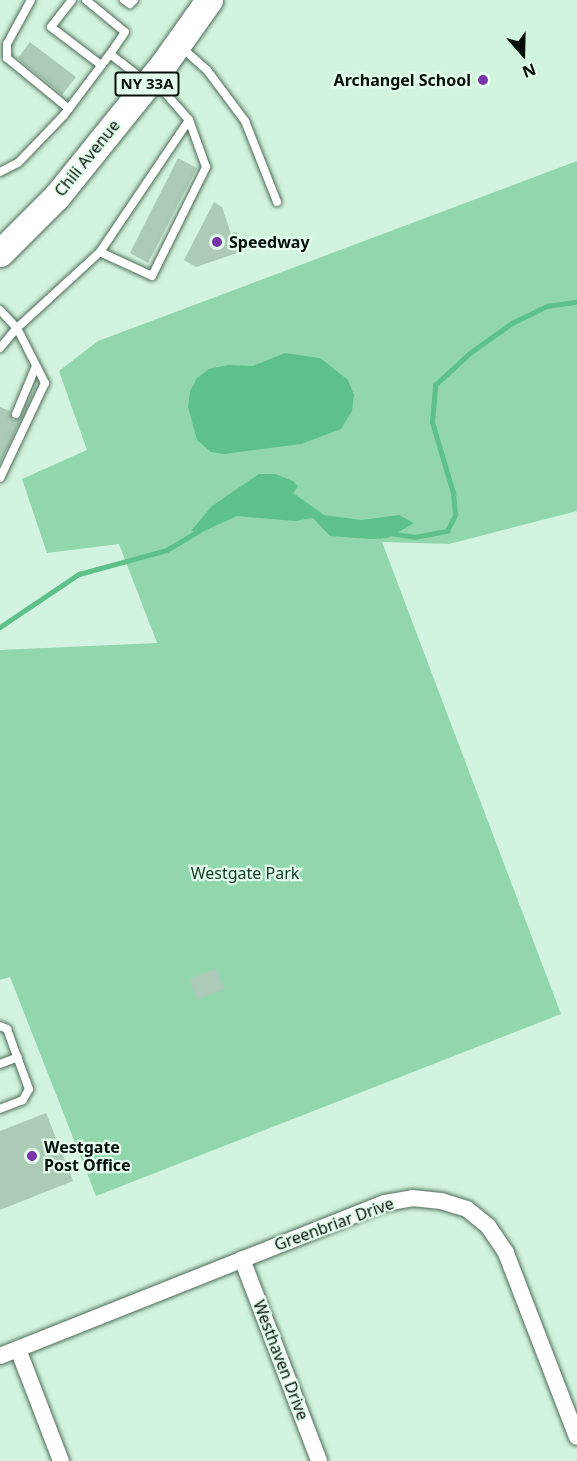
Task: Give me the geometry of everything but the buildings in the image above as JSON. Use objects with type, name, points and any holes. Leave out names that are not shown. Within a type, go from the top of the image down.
[{"type":"main road","name":"Chili Avenue","points":[[0,253],[57,196],[150,81],[207,1]]},
{"type":"street","name":"Greenbriar Drive","points":[[0,1356],[385,1203],[412,1198],[441,1201],[467,1209],[488,1226],[506,1253],[577,1437]]},
{"type":"street","name":"Westhaven Drive","points":[[242,1259],[319,1461]]},
{"type":"street","points":[[18,1349],[61,1461]]},
{"type":"lane","points":[[31,0],[7,44],[7,58],[69,109]]},
{"type":"lane","points":[[72,0],[51,27],[101,65]]},
{"type":"lane","points":[[0,172],[18,163],[69,109],[125,32],[86,0]]},
{"type":"lane","points":[[124,0],[130,4],[134,0]]},
{"type":"lane","points":[[178,44],[207,70],[248,126],[278,202]]},
{"type":"lane","points":[[100,252],[152,276],[206,167],[189,120],[150,81],[110,54]]},
{"type":"lane","points":[[0,348],[17,328],[100,252],[189,120]]},
{"type":"lane","points":[[0,310],[17,328],[45,383],[0,478]]},
{"type":"lane","points":[[15,414],[36,366]]},
{"type":"lane","points":[[0,1026],[7,1029],[29,1089],[23,1100],[0,1109]]},
{"type":"lane","points":[[0,1064],[18,1057]]},
{"type":"green space","name":"Westgate Park","points":[[577,161],[577,511],[449,544],[382,542],[561,1014],[96,1196],[10,977],[0,980],[0,650],[157,643],[119,544],[47,553],[22,479],[87,450],[59,371],[98,341]]},
{"type":"shaded area","points":[[285,353],[320,358],[348,380],[354,395],[352,411],[341,429],[301,444],[224,454],[211,452],[197,440],[188,407],[190,391],[197,378],[209,369],[228,365],[253,366]]},
{"type":"shaded area","points":[[259,474],[275,474],[293,481],[298,486],[293,493],[324,515],[361,520],[399,515],[414,523],[388,538],[371,539],[330,536],[313,518],[295,521],[237,516],[202,532],[191,531],[212,506]]},
{"type":"waterway","points":[[390,533],[415,537],[447,531],[455,515],[453,493],[432,422],[435,385],[471,352],[512,323],[547,306],[577,302]]},
{"type":"waterway","points":[[0,627],[79,574],[167,550],[199,531]]},
{"type":"place","name":"Archangel School","points":[[483,80]]},
{"type":"place","name":"Speedway","points":[[217,242]]},
{"type":"place","name":"Westgate Post Office","points":[[32,1156]]}]
